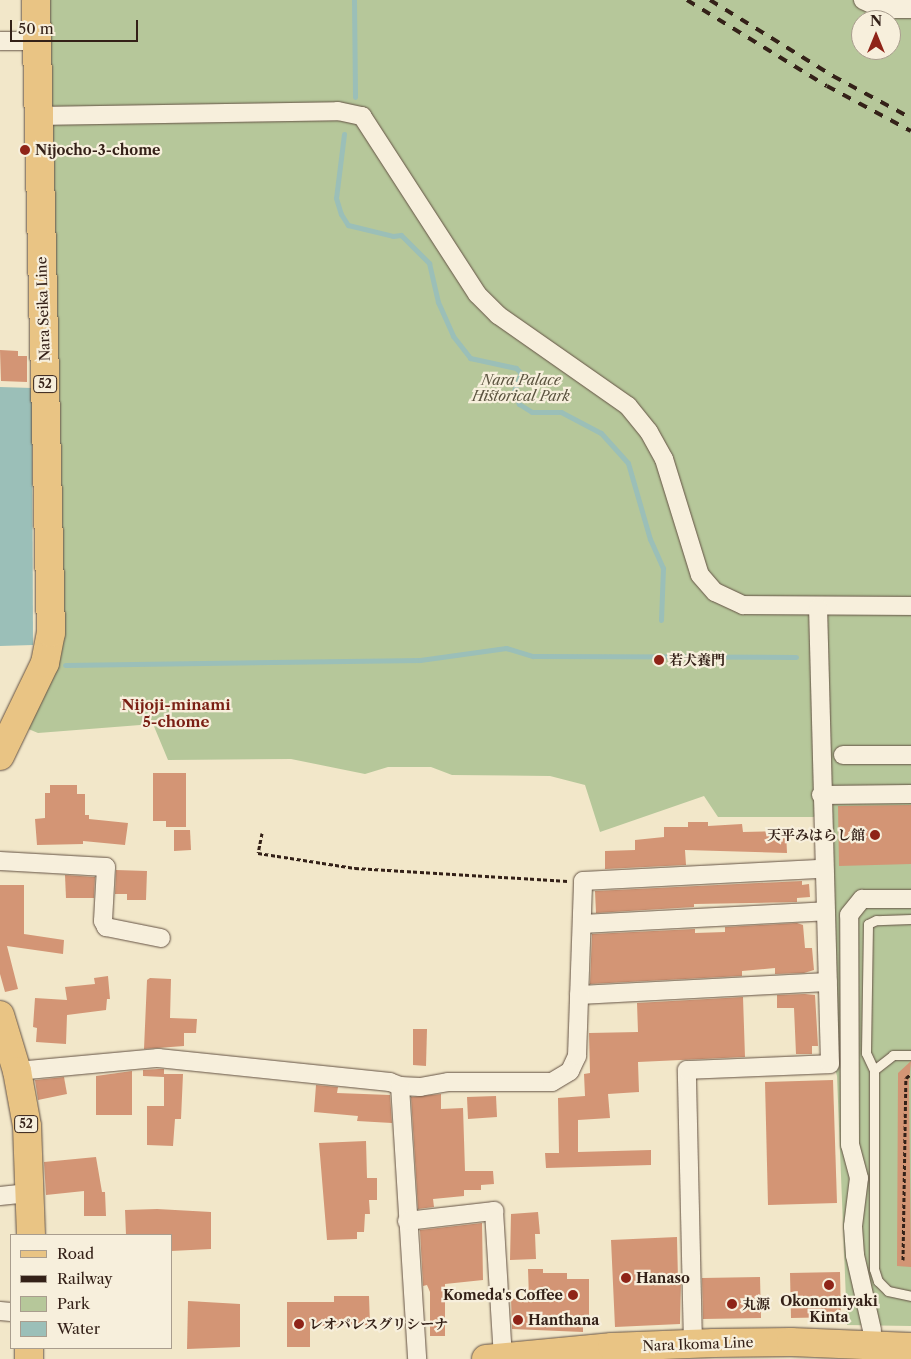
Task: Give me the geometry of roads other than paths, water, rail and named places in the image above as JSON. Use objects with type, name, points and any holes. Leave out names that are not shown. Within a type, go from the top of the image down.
[{"type":"main road","name":"Nara Seika Line","points":[[0,756],[45,663],[51,633],[36,116],[36,0]]},
{"type":"main road","name":"52","points":[[0,1015],[16,1071],[27,1126],[31,1234]]},
{"type":"main road","name":"Nara Ikoma Line","points":[[495,1358],[693,1344],[791,1342],[911,1348]]},
{"type":"street","points":[[863,0],[882,9],[911,8]]},
{"type":"street","points":[[0,41],[36,42]]},
{"type":"street","points":[[36,116],[338,111],[362,116],[477,294],[498,315],[628,406],[649,432],[664,459],[700,575],[715,592],[743,605],[818,607],[911,606]]},
{"type":"street","points":[[693,1344],[687,1070],[830,1064],[821,795],[818,607]]},
{"type":"street","points":[[843,755],[911,755]]},
{"type":"street","points":[[821,795],[911,794]]},
{"type":"street","points":[[0,861],[106,867],[103,921],[106,927],[161,938]]},
{"type":"street","points":[[16,1071],[158,1058],[352,1077],[400,1086],[559,1080],[570,1071],[577,1056],[583,881],[823,869]]},
{"type":"street","points":[[872,1330],[855,1255],[853,1226],[859,1178],[850,1145],[849,915],[862,899],[911,899]]},
{"type":"street","points":[[582,924],[826,911]]},
{"type":"street","points":[[579,995],[828,982]]},
{"type":"street","points":[[400,1086],[416,1359]]},
{"type":"street","points":[[0,1196],[31,1194]]},
{"type":"street","points":[[407,1221],[494,1211],[495,1358]]},
{"type":"lane","points":[[911,919],[876,920],[868,924],[866,1053],[874,1070],[874,1269],[878,1281],[888,1291],[911,1296]]},
{"type":"lane","points":[[874,1070],[893,1055],[911,1055]]},
{"type":"water","points":[[0,387],[32,388],[33,645],[0,646]]},
{"type":"waterway","points":[[354,0],[355,97]]},
{"type":"waterway","points":[[344,134],[336,198],[341,214],[348,225],[393,236],[401,235],[429,263],[438,302],[453,336],[470,358],[516,368],[521,373],[514,391],[519,404],[532,412],[561,412],[601,433],[628,463],[650,539],[663,568],[661,620]]},
{"type":"waterway","points":[[65,665],[420,660],[506,648],[533,656],[796,657]]},
{"type":"railway","points":[[687,0],[827,86],[911,131]]},
{"type":"railway","points":[[710,0],[833,76],[911,118]]},
{"type":"place","name":"Nijocho-3-chome","points":[[25,150]]},
{"type":"place","name":"若犬養門","points":[[659,660]]},
{"type":"place","name":"天平みはらし館","points":[[875,835]]},
{"type":"place","name":"Hanaso","points":[[626,1278]]},
{"type":"place","name":"Okonomiyaki Kinta","points":[[829,1285]]},
{"type":"place","name":"Komeda's Coffee","points":[[573,1295]]},
{"type":"place","name":"丸源","points":[[732,1304]]},
{"type":"place","name":"Hanthana","points":[[518,1320]]},
{"type":"place","name":"レオパレスグリシーナ","points":[[299,1324]]},
{"type":"district","name":"Nijoji-minami 5-chome","points":[[176,712]]},
{"type":"park label","name":"Nara Palace Historical Park","points":[[521,388]]}]
